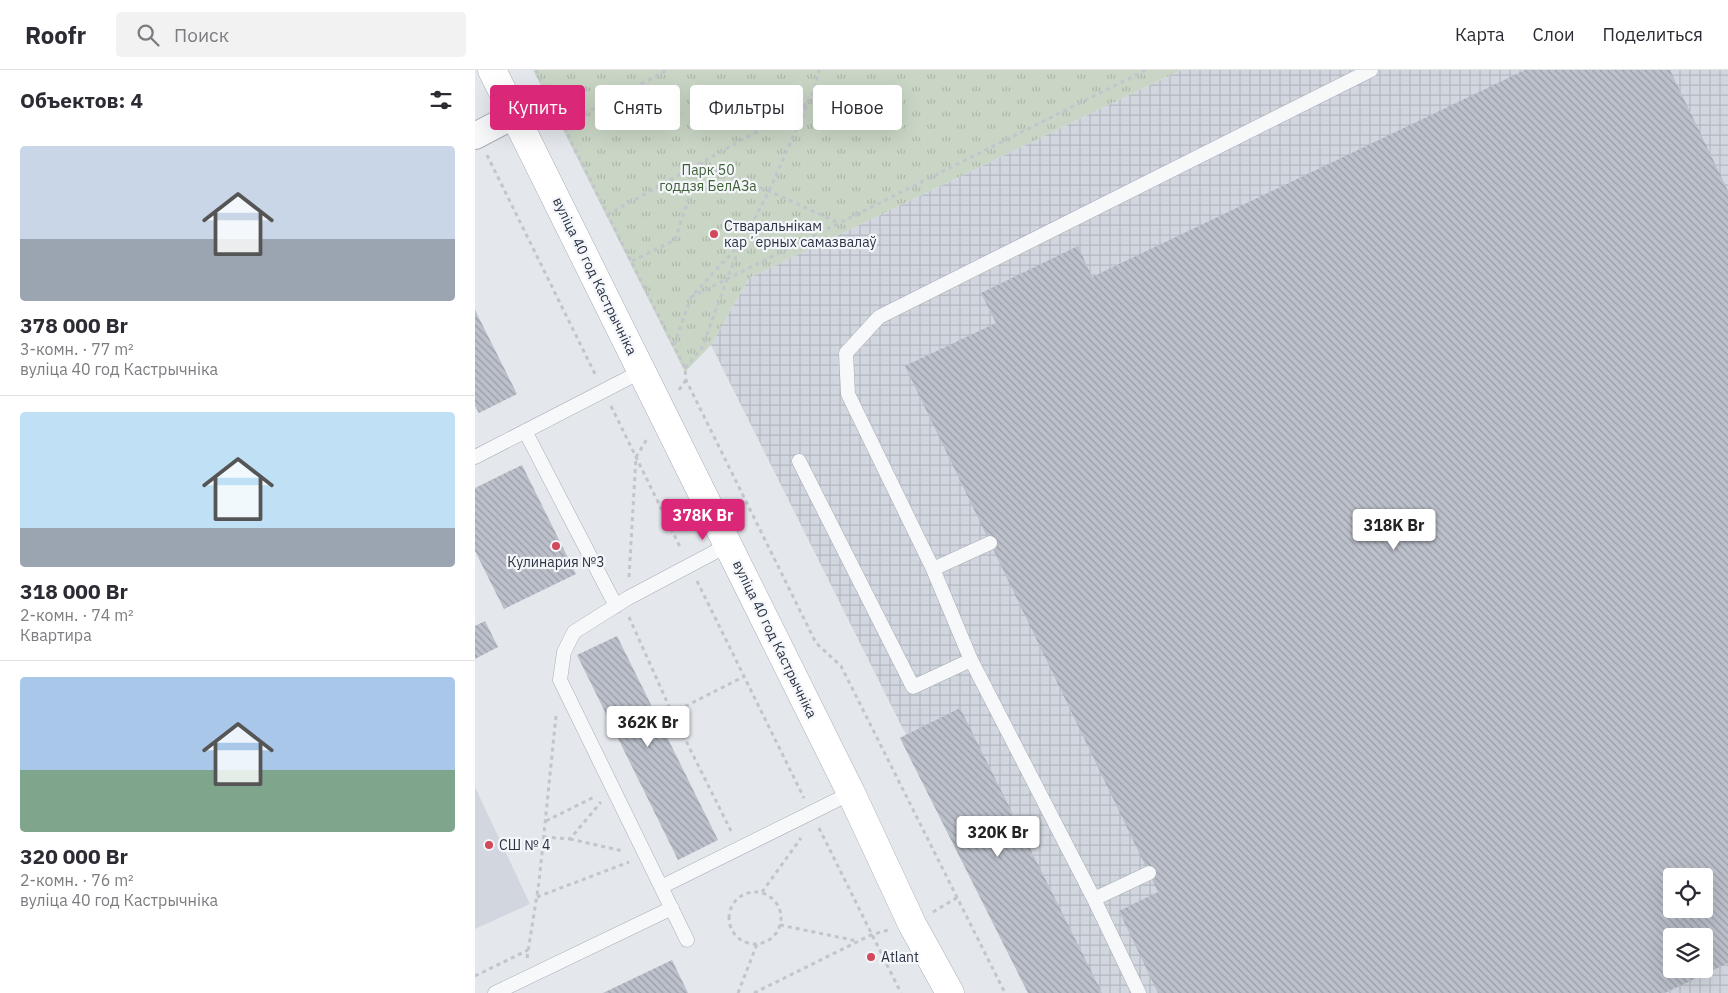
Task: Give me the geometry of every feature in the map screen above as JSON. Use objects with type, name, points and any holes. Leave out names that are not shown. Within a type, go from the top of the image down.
[{"type":"main road","name":"вуліца 40 год Кастрычніка","points":[[492,70],[500,85]]},
{"type":"main road","name":"вуліца 40 год Кастрычніка","points":[[522,130],[851,793],[912,924],[950,993]]},
{"type":"street","points":[[476,135],[490,128]]},
{"type":"lane","points":[[1139,993],[1094,899],[971,660],[933,569],[848,394],[846,353],[879,317],[1371,70]]},
{"type":"lane","points":[[475,457],[642,371]]},
{"type":"lane","points":[[525,431],[622,602]]},
{"type":"lane","points":[[799,461],[913,687],[971,660]]},
{"type":"lane","points":[[933,569],[990,543]]},
{"type":"lane","points":[[687,940],[560,680],[564,652],[574,632],[622,602],[728,544]]},
{"type":"lane","points":[[661,887],[813,816],[851,793]]},
{"type":"lane","points":[[1094,899],[1149,873]]},
{"type":"lane","points":[[495,993],[672,908]]},
{"type":"path","points":[[537,70],[544,85]]},
{"type":"path","points":[[585,113],[667,70]]},
{"type":"path","points":[[685,368],[703,348],[742,242],[769,191],[814,91],[819,70]]},
{"type":"path","points":[[691,297],[1146,70]]},
{"type":"path","points":[[607,215],[808,103]]},
{"type":"path","points":[[565,130],[685,368],[686,380],[817,643],[841,666],[1005,993]]},
{"type":"path","points":[[476,135],[901,993]]},
{"type":"path","points":[[700,164],[769,191],[839,223]]},
{"type":"path","points":[[632,261],[675,240],[700,164]]},
{"type":"path","points":[[674,346],[691,297],[742,242]]},
{"type":"path","points":[[686,380],[636,457],[622,602],[672,713],[735,839]]},
{"type":"path","points":[[672,713],[743,677]]},
{"type":"path","points":[[524,979],[537,897],[560,680]]},
{"type":"path","points":[[546,821],[612,788]]},
{"type":"path","points":[[570,839],[612,788]]},
{"type":"path","points":[[762,892],[813,816]]},
{"type":"path","points":[[544,837],[570,839],[646,856]]},
{"type":"path","points":[[537,897],[646,856]]},
{"type":"path","points":[[753,891],[771,896],[781,911],[779,929],[766,942],[757,944],[739,939],[733,933],[729,924],[731,906],[736,899],[753,891]]},
{"type":"path","points":[[753,993],[871,935],[912,924],[958,897]]},
{"type":"path","points":[[780,925],[858,941]]},
{"type":"path","points":[[738,993],[757,944]]},
{"type":"path","points":[[475,976],[529,950]]},
{"type":"shaded area","points":[[1181,70],[1728,70],[1728,993],[1028,993],[900,738],[906,735],[711,345],[749,278]]},
{"type":"shaded area","name":"СШ № 4","points":[[475,787],[530,904],[475,929]]},
{"type":"green space","name":"Парк 50 годдзя БелАЗа","points":[[533,70],[1181,70],[749,278],[711,345],[685,372],[563,130],[585,130],[585,85],[541,85]]},
{"type":"building","points":[[1525,70],[1670,70],[1728,191],[1728,963],[1713,970],[1713,928],[1663,928],[1663,978],[1696,978],[1665,993],[1158,993],[1119,911],[1158,892],[905,366],[996,323],[981,293],[1078,246],[1092,277]]},
{"type":"building","points":[[475,310],[517,394],[479,413],[475,406]]},
{"type":"building","points":[[522,465],[576,574],[504,609],[475,551],[475,488]]},
{"type":"building","points":[[485,621],[498,647],[475,659],[475,626]]},
{"type":"building","points":[[617,636],[718,840],[678,860],[577,655]]},
{"type":"building","points":[[960,708],[1102,993],[1028,993],[900,738]]},
{"type":"building","points":[[672,960],[688,993],[603,993]]},
{"type":"place","name":"Стваральнікам карʼерных самазвалаў","points":[[714,234]]},
{"type":"place","name":"Кулинария №3","points":[[556,546]]},
{"type":"place","name":"СШ № 4","points":[[489,845]]},
{"type":"place","name":"Atlant","points":[[871,957]]}]
